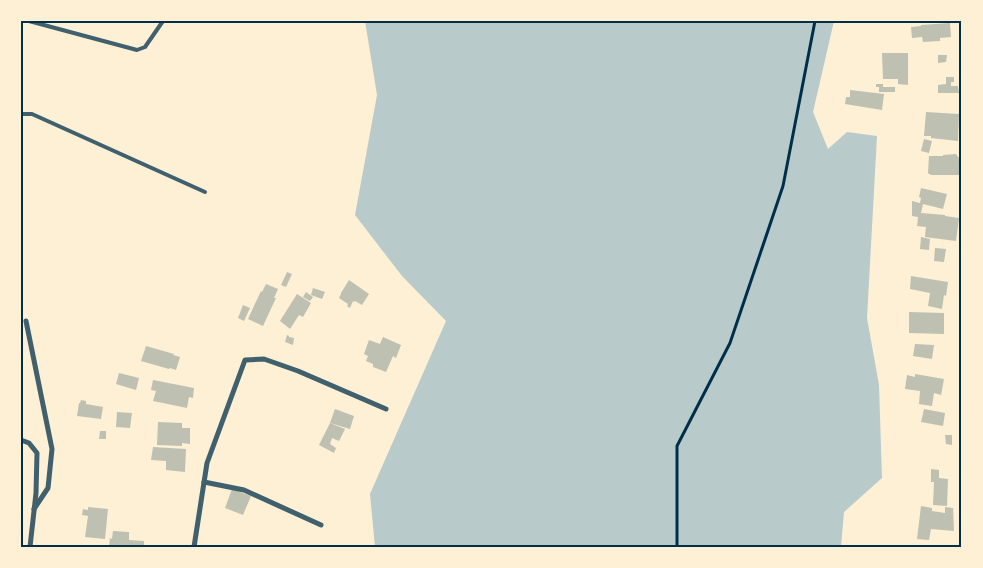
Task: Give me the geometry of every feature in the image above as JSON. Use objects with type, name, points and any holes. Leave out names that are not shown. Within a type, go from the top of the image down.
[{"type":"street","points":[[26,321],[52,449],[48,488],[34,509]]},
{"type":"street","points":[[194,547],[207,463],[245,360],[264,359],[298,371],[386,409]]},
{"type":"street","points":[[21,440],[30,443],[37,453],[36,493],[30,547]]},
{"type":"street","points":[[204,482],[244,490],[321,525]]},
{"type":"lane","points":[[29,21],[137,50],[145,47],[163,21]]},
{"type":"lane","points":[[21,114],[32,114],[204,192]]},
{"type":"path","points":[[677,547],[677,446],[730,343],[783,186],[815,21]]},
{"type":"shaded area","points":[[365,21],[834,21],[813,112],[828,149],[847,132],[877,136],[867,318],[879,385],[882,478],[844,512],[841,547],[375,547],[370,494],[446,321],[402,276],[355,215],[377,95]]},
{"type":"building","points":[[950,23],[951,37],[940,38],[940,41],[923,42],[922,37],[912,38],[911,27]]},
{"type":"building","points":[[882,53],[908,53],[908,85],[898,84],[898,79],[883,79]]},
{"type":"building","points":[[938,55],[947,55],[946,62],[938,63]]},
{"type":"building","points":[[946,77],[954,77],[954,82],[951,82],[951,86],[958,86],[959,93],[938,93],[938,85],[946,84]]},
{"type":"building","points":[[876,84],[883,84],[883,87],[895,87],[895,92],[879,92],[879,87],[876,87]]},
{"type":"building","points":[[850,90],[884,94],[882,110],[845,104],[846,97],[850,97]]},
{"type":"building","points":[[926,112],[959,114],[958,141],[924,136]]},
{"type":"building","points":[[924,139],[932,141],[929,153],[921,151]]},
{"type":"building","points":[[956,154],[962,158],[961,175],[931,175],[928,173],[929,156]]},
{"type":"building","points":[[921,188],[947,194],[943,209],[923,204],[921,213],[959,218],[956,241],[925,237],[926,227],[917,226],[918,217],[912,216],[912,201],[920,203]]},
{"type":"building","points":[[921,237],[930,239],[929,250],[920,249]]},
{"type":"building","points":[[935,248],[946,249],[944,262],[934,261]]},
{"type":"building","points":[[287,272],[292,274],[286,287],[281,285]]},
{"type":"building","points":[[911,276],[948,282],[942,309],[928,306],[930,293],[910,289]]},
{"type":"building","points":[[349,280],[369,294],[362,305],[353,301],[350,308],[347,306],[348,304],[339,298]]},
{"type":"building","points":[[266,284],[278,289],[274,298],[276,298],[263,326],[248,319]]},
{"type":"building","points":[[313,288],[325,292],[322,299],[311,295]]},
{"type":"building","points":[[306,292],[313,297],[310,301],[303,297]]},
{"type":"building","points":[[297,294],[311,303],[303,317],[299,315],[290,329],[280,321]]},
{"type":"building","points":[[243,305],[250,308],[244,321],[238,318]]},
{"type":"building","points":[[909,312],[944,313],[944,334],[909,333]]},
{"type":"building","points":[[287,335],[294,338],[293,345],[285,342]]},
{"type":"building","points":[[383,337],[401,345],[396,358],[393,356],[386,372],[373,367],[373,364],[366,361],[368,356],[364,354],[369,340],[380,344]]},
{"type":"building","points":[[915,344],[934,345],[932,359],[913,356]]},
{"type":"building","points":[[146,346],[180,357],[176,370],[141,361]]},
{"type":"building","points":[[119,373],[139,378],[136,390],[116,384]]},
{"type":"building","points":[[915,374],[944,379],[941,395],[934,393],[932,406],[919,404],[920,391],[905,389],[907,375],[915,377]]},
{"type":"building","points":[[153,380],[194,388],[193,398],[189,397],[187,408],[153,401],[156,391],[151,390]]},
{"type":"building","points":[[81,400],[86,401],[86,404],[103,407],[101,419],[77,416]]},
{"type":"building","points":[[335,409],[354,416],[350,429],[330,423]]},
{"type":"building","points":[[924,409],[945,413],[943,426],[921,422]]},
{"type":"building","points":[[117,412],[132,413],[130,428],[116,427]]},
{"type":"building","points":[[158,422],[182,423],[182,428],[190,428],[190,444],[182,443],[182,446],[157,445]]},
{"type":"building","points":[[330,423],[345,429],[339,441],[332,438],[330,444],[336,448],[334,453],[319,445]]},
{"type":"building","points":[[100,431],[106,431],[106,439],[99,439]]},
{"type":"building","points":[[945,435],[952,435],[952,445],[946,444]]},
{"type":"building","points":[[153,447],[186,449],[185,472],[166,470],[166,461],[151,460]]},
{"type":"building","points":[[931,469],[939,470],[939,478],[948,479],[947,506],[933,505],[934,482],[931,482]]},
{"type":"building","points":[[232,489],[251,496],[243,515],[225,508]]},
{"type":"building","points":[[921,506],[932,508],[932,511],[945,513],[945,507],[953,508],[954,531],[931,529],[929,540],[917,539]]},
{"type":"building","points":[[88,507],[108,509],[105,539],[85,537],[88,516],[82,515],[83,509],[88,510]]},
{"type":"building","points":[[113,531],[129,532],[129,540],[144,541],[144,547],[109,547]]}]
